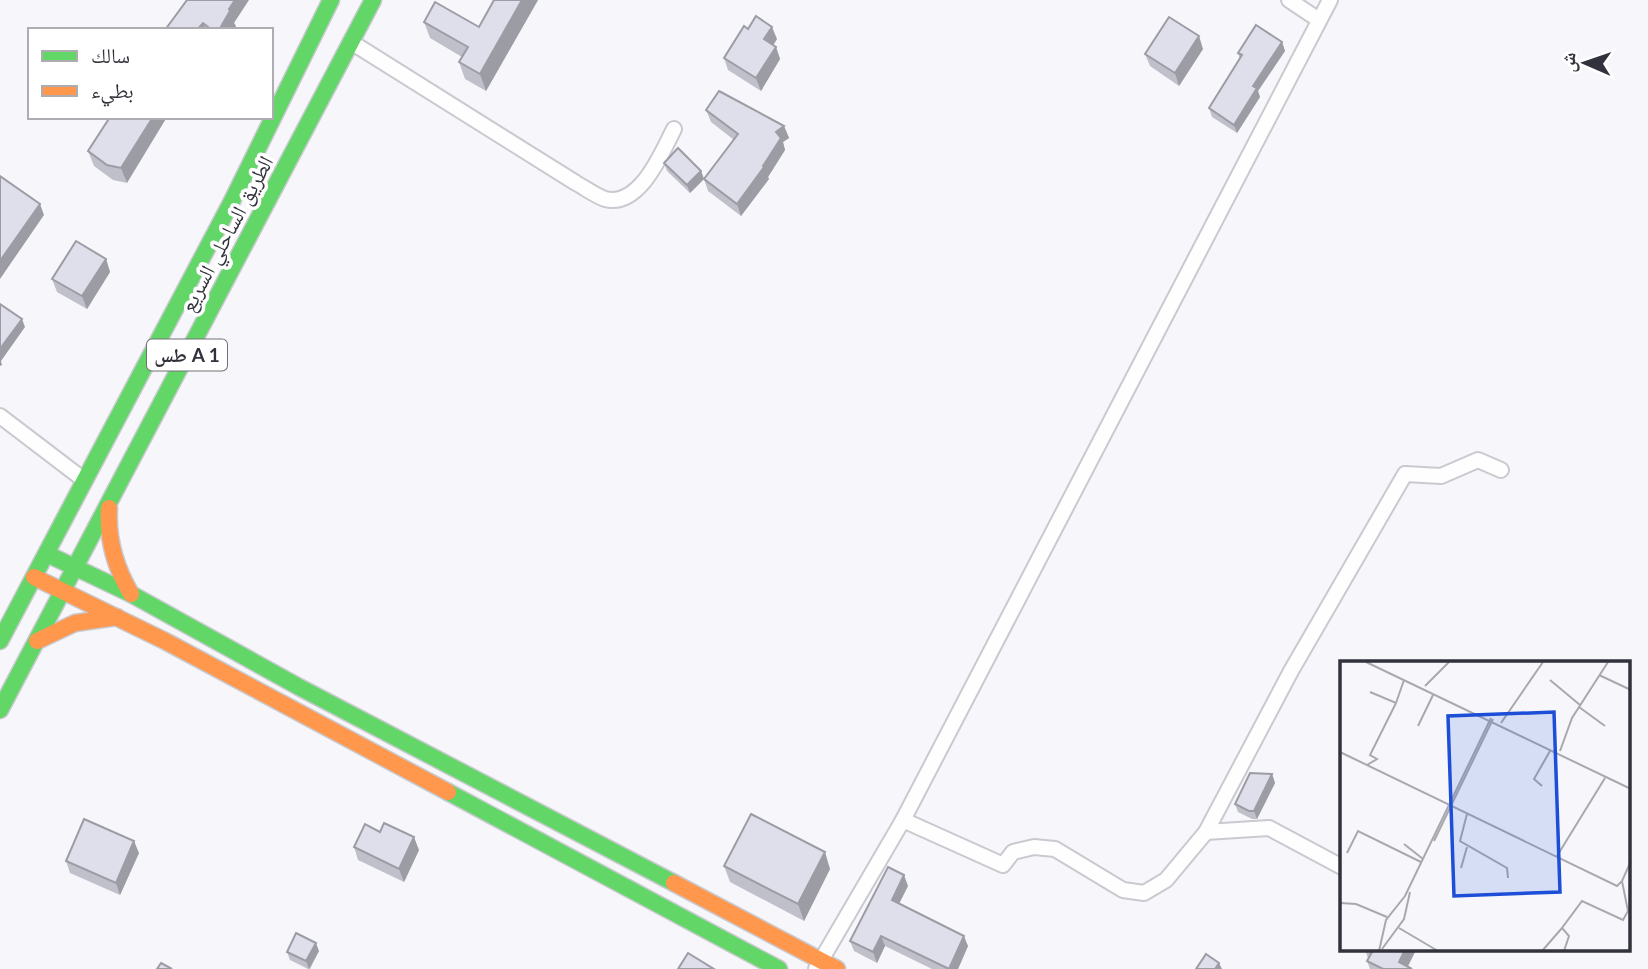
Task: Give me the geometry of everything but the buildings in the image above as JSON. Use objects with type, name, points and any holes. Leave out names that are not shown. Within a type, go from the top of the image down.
[{"type":"main road","name":"الطريق الساحلي السريع","points":[[273,118],[331,0]]},
{"type":"main road","name":"الطريق الساحلي السريع","points":[[0,710],[373,0]]},
{"type":"main road","name":"الطريق الساحلي السريع","points":[[0,641],[232,201],[272,119]]},
{"type":"main road","points":[[109,503],[111,551],[131,594]]},
{"type":"main road","points":[[47,554],[131,594],[299,687],[662,877],[818,964],[837,969]]},
{"type":"main road","points":[[34,577],[165,640],[779,969]]},
{"type":"main road","points":[[37,641],[67,624],[117,617]]},
{"type":"main road","points":[[286,705],[299,687]]},
{"type":"main road","points":[[652,901],[662,877]]},
{"type":"street","points":[[1289,0],[1319,20]]},
{"type":"street","points":[[818,964],[903,820],[1330,0]]},
{"type":"street","points":[[351,42],[607,200],[626,197],[644,183],[674,129]]},
{"type":"street","points":[[0,416],[84,480]]},
{"type":"street","points":[[903,820],[1003,865],[1013,852],[1034,847],[1055,849],[1123,890],[1144,893],[1166,880],[1206,832],[1291,671],[1405,474],[1441,476],[1478,460],[1501,470]]},
{"type":"street","points":[[1206,832],[1269,828],[1340,866]]},
{"type":"traffic: fast","points":[[273,118],[331,0]]},
{"type":"traffic: fast","points":[[0,710],[373,0]]},
{"type":"traffic: fast","points":[[0,641],[232,201],[272,119]]},
{"type":"traffic: fast","points":[[47,554],[131,594],[299,687],[674,883]]},
{"type":"traffic: fast","points":[[448,792],[779,969]]},
{"type":"traffic: slow","points":[[109,508],[113,553],[131,594]]},
{"type":"traffic: slow","points":[[34,577],[165,641],[448,792]]},
{"type":"traffic: slow","points":[[37,641],[75,623],[117,617]]},
{"type":"traffic: slow","points":[[674,883],[837,969]]}]
